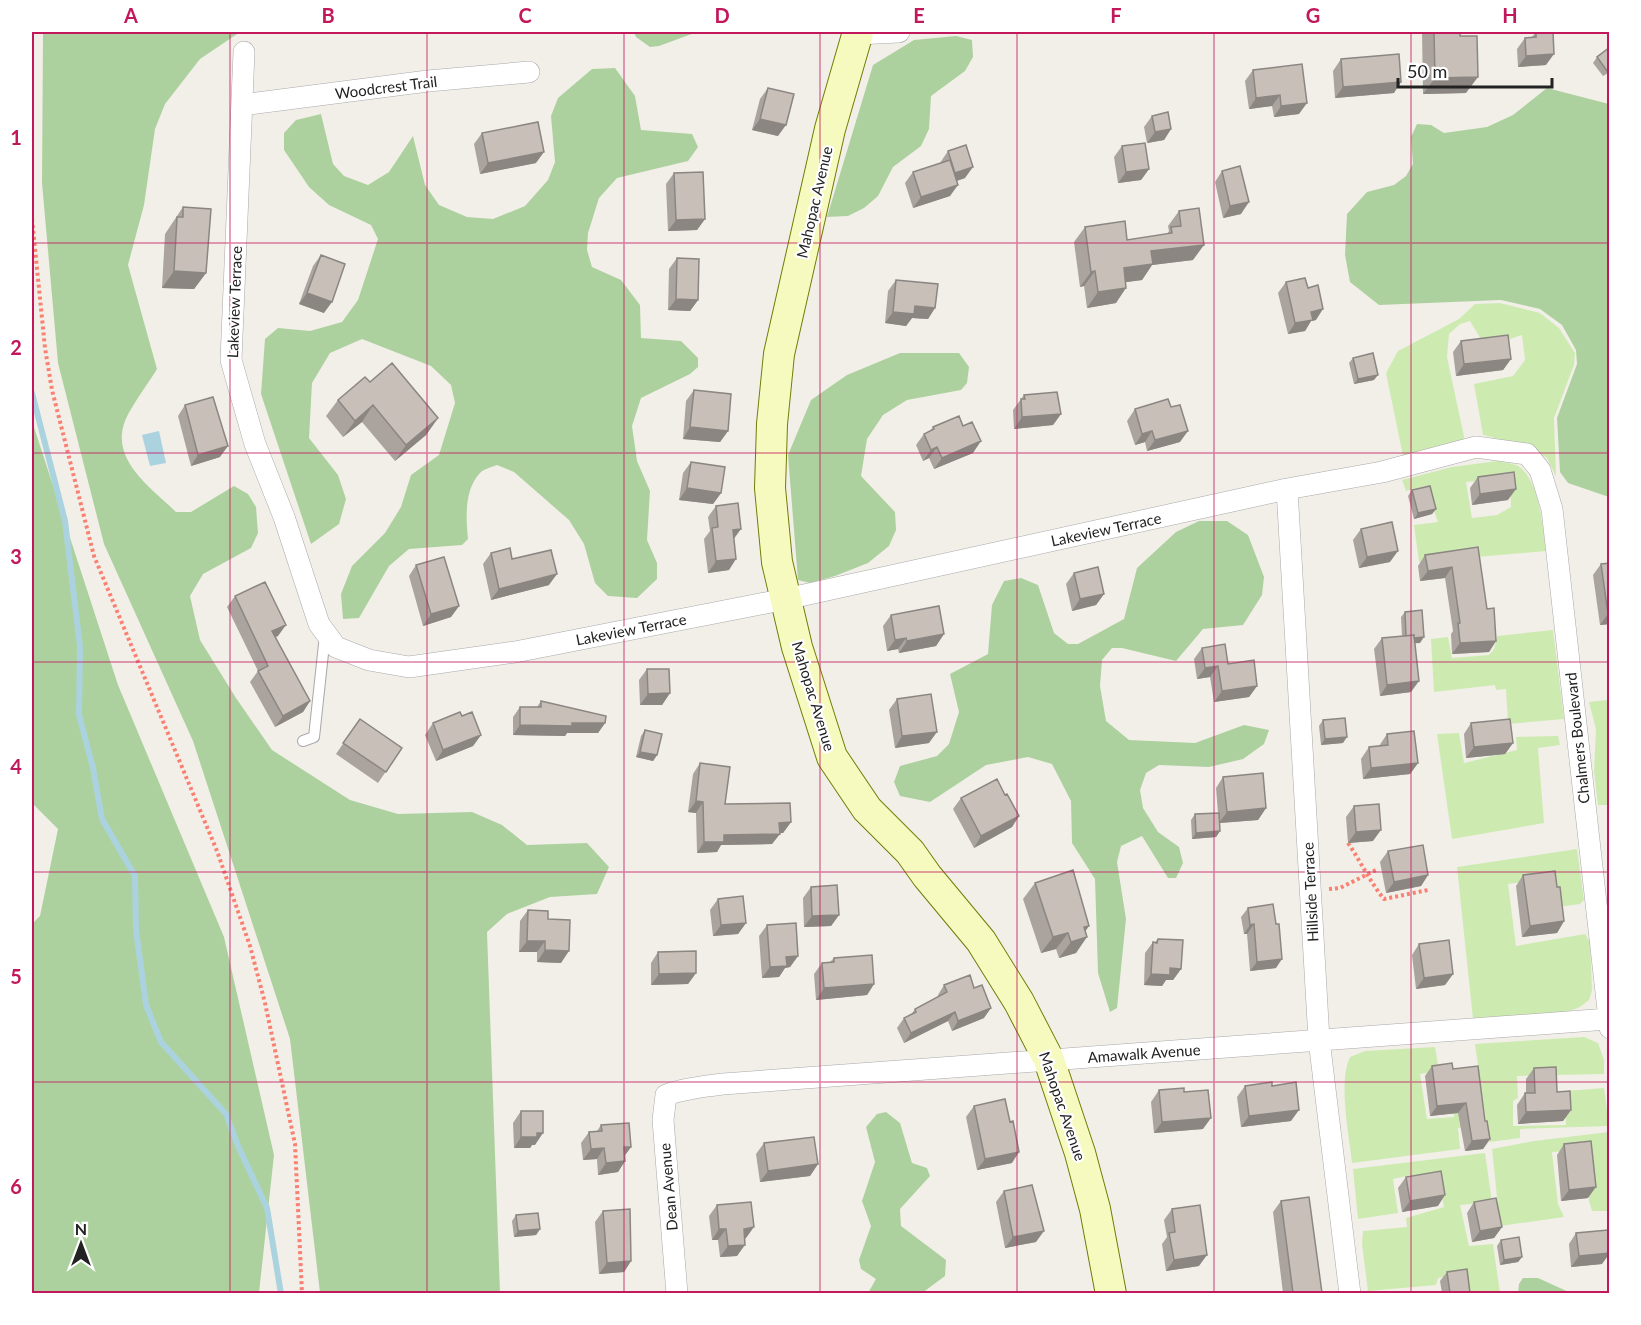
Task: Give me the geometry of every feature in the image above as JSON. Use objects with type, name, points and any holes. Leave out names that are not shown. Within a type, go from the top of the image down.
[{"type":"street","points":[[858,33],[899,32]]},
{"type":"street","name":"Mahopac Avenue","points":[[858,33],[830,129],[779,354],[772,424],[770,488],[777,562],[797,647],[832,757],[867,809],[910,852],[981,941],[1019,1002],[1049,1060],[1080,1152],[1095,1209],[1111,1293]]},
{"type":"street","name":"Lakeview Terrace","points":[[244,52],[231,360],[255,444],[284,517],[319,624],[336,647],[369,660],[409,667],[515,652],[786,599],[1287,489],[1382,472],[1476,447],[1527,454]]},
{"type":"street","name":"Woodcrest Trail","points":[[242,105],[428,81],[530,72]]},
{"type":"street","name":"Chalmers Boulevard","points":[[1527,454],[1540,470],[1552,509],[1609,1024]]},
{"type":"street","name":"Hillside Terrace","points":[[1287,489],[1318,1040],[1350,1293]]},
{"type":"street","name":"Amawalk Avenue","points":[[681,1089],[1318,1040],[1609,1024]]},
{"type":"street","name":"Dean Avenue","points":[[677,1293],[663,1120],[666,1095],[681,1089]]},
{"type":"lane","points":[[303,741],[314,737],[325,632]]},
{"type":"path","points":[[32,219],[45,348],[52,390],[94,556],[217,851],[250,946],[262,992],[294,1144],[302,1293]]},
{"type":"path","points":[[1348,843],[1372,884],[1384,899],[1428,890]]},
{"type":"path","points":[[1310,892],[1340,888],[1376,870]]},
{"type":"green space","points":[[43,32],[240,32],[200,59],[165,104],[155,129],[144,205],[128,265],[157,369],[128,415],[122,435],[123,448],[128,461],[145,483],[176,512],[191,512],[234,486],[248,494],[256,507],[258,533],[251,548],[203,574],[190,596],[200,640],[236,698],[272,750],[350,800],[398,814],[472,812],[502,825],[527,845],[587,843],[609,867],[597,894],[550,897],[507,914],[487,932],[500,1293],[320,1293],[290,1039],[193,741],[104,544],[58,363],[42,183]]},
{"type":"green space","points":[[634,32],[697,32],[650,47],[636,37]]},
{"type":"green space","points":[[956,36],[972,40],[973,57],[965,71],[931,96],[929,129],[921,146],[893,167],[878,196],[864,208],[848,216],[827,217],[873,65],[914,40]]},
{"type":"green space","points":[[615,68],[635,96],[641,130],[692,134],[698,147],[688,161],[617,178],[599,198],[588,233],[587,250],[592,267],[621,280],[640,305],[641,338],[681,341],[698,358],[698,367],[690,374],[641,398],[632,426],[637,461],[650,491],[647,540],[657,563],[657,579],[637,598],[608,596],[595,583],[584,544],[569,520],[514,472],[497,465],[480,473],[471,488],[467,513],[468,539],[462,545],[409,549],[389,566],[359,618],[343,619],[341,594],[352,566],[385,533],[401,507],[411,475],[439,455],[455,403],[451,385],[431,366],[362,339],[330,353],[312,383],[309,438],[338,475],[346,499],[339,524],[311,544],[261,394],[265,339],[278,328],[310,331],[342,322],[358,300],[378,239],[371,225],[329,205],[309,187],[284,150],[284,133],[296,120],[321,114],[333,164],[344,176],[368,185],[389,172],[413,136],[425,185],[439,205],[467,217],[493,219],[525,206],[548,180],[555,162],[551,116],[558,98],[592,69]]},
{"type":"green space","points":[[1547,88],[1609,104],[1609,497],[1568,483],[1560,472],[1557,418],[1577,364],[1576,350],[1562,325],[1540,309],[1501,300],[1379,305],[1350,282],[1345,255],[1347,214],[1367,192],[1394,185],[1406,176],[1413,164],[1411,137],[1417,124],[1431,125],[1444,133],[1487,127],[1513,115]]},
{"type":"green space","points":[[1500,303],[1540,313],[1559,328],[1575,353],[1574,365],[1554,418],[1556,477],[1547,458],[1526,446],[1483,435],[1474,384],[1513,376],[1525,360],[1522,335],[1498,343],[1482,341],[1470,321],[1460,324],[1449,334],[1447,357],[1465,441],[1403,456],[1386,373],[1398,351],[1459,319],[1475,304]]},
{"type":"green space","points":[[900,353],[959,353],[969,367],[967,383],[961,390],[907,400],[883,415],[867,439],[861,476],[895,512],[896,530],[889,546],[868,563],[835,576],[810,583],[798,580],[788,455],[811,400],[847,375]]},
{"type":"green space","points":[[32,421],[118,685],[224,937],[274,1155],[259,1293],[32,1293],[32,924],[40,916],[58,829],[32,803]]},
{"type":"green space","points":[[1498,461],[1516,465],[1524,471],[1535,491],[1546,551],[1476,557],[1475,553],[1419,562],[1414,525],[1438,522],[1425,486],[1406,491],[1402,480],[1452,467]],"holes":[[[1510,478],[1511,507],[1497,515],[1472,518],[1466,482]]]},
{"type":"green space","points":[[1199,521],[1227,521],[1248,535],[1264,577],[1262,595],[1243,625],[1203,629],[1176,661],[1122,648],[1112,648],[1102,660],[1100,686],[1106,721],[1129,740],[1195,743],[1244,725],[1269,730],[1264,744],[1243,759],[1209,767],[1159,765],[1146,773],[1140,790],[1143,808],[1158,832],[1179,847],[1183,863],[1176,878],[1168,878],[1142,836],[1121,846],[1117,862],[1126,919],[1117,1008],[1110,1012],[1098,973],[1095,879],[1072,843],[1071,801],[1052,764],[1028,757],[986,765],[930,802],[900,796],[894,782],[900,766],[937,756],[949,744],[959,712],[950,674],[988,654],[992,605],[1004,581],[1021,578],[1038,585],[1054,633],[1068,644],[1078,644],[1124,619],[1137,568],[1176,532]]},
{"type":"green space","points":[[1553,630],[1564,719],[1508,724],[1506,689],[1496,690],[1495,685],[1434,692],[1431,639],[1448,637],[1452,658],[1489,655],[1494,649],[1497,636]]},
{"type":"green space","points":[[1607,700],[1610,728],[1609,805],[1598,805],[1594,771],[1596,729],[1589,702]]},
{"type":"green space","points":[[1459,733],[1464,763],[1517,750],[1516,737],[1558,736],[1560,745],[1538,748],[1544,823],[1452,839],[1437,734]]},
{"type":"green space","points":[[1577,849],[1584,900],[1580,904],[1557,907],[1551,878],[1508,884],[1516,946],[1585,934],[1590,942],[1592,990],[1589,1000],[1580,1007],[1567,1012],[1473,1019],[1457,867]]},
{"type":"green space","points":[[1584,1037],[1598,1043],[1604,1060],[1604,1074],[1517,1076],[1518,1098],[1513,1101],[1513,1126],[1566,1125],[1565,1091],[1604,1088],[1609,1126],[1520,1129],[1520,1138],[1489,1142],[1475,1044]]},
{"type":"green space","points":[[1435,1047],[1439,1071],[1420,1074],[1427,1119],[1454,1117],[1454,1109],[1480,1126],[1458,1128],[1460,1149],[1352,1163],[1345,1094],[1345,1080],[1350,1057],[1365,1051]]},
{"type":"green space","points":[[886,1112],[900,1123],[912,1163],[927,1168],[930,1176],[900,1209],[901,1226],[946,1260],[945,1276],[922,1293],[868,1293],[876,1279],[861,1269],[859,1260],[871,1226],[862,1201],[875,1162],[866,1127],[877,1114]]},
{"type":"green space","points":[[1609,1132],[1609,1211],[1592,1211],[1589,1201],[1586,1150],[1552,1152],[1558,1204],[1564,1217],[1500,1226],[1492,1149],[1534,1141]]},
{"type":"green space","points":[[1485,1153],[1492,1202],[1460,1205],[1469,1246],[1493,1244],[1500,1293],[1467,1293],[1463,1273],[1438,1278],[1436,1285],[1368,1291],[1362,1244],[1363,1231],[1407,1227],[1406,1218],[1444,1207],[1438,1177],[1411,1181],[1411,1175],[1393,1179],[1398,1213],[1358,1219],[1353,1169]]},
{"type":"green space","points":[[1523,1278],[1538,1278],[1571,1293],[1518,1293],[1519,1284]]},
{"type":"water","points":[[159,431],[166,463],[150,466],[142,435]]},
{"type":"building","points":[[1434,32],[1460,32],[1460,36],[1477,36],[1478,77],[1435,78]]},
{"type":"building","points":[[1536,32],[1553,32],[1554,54],[1526,56],[1525,38],[1536,37]]},
{"type":"building","points":[[1610,47],[1610,69],[1607,71],[1597,57]]},
{"type":"building","points":[[1399,54],[1401,82],[1343,87],[1341,59]]},
{"type":"building","points":[[1302,64],[1307,103],[1281,106],[1280,95],[1256,98],[1253,70]]},
{"type":"building","points":[[768,88],[794,94],[786,125],[760,119]]},
{"type":"building","points":[[1168,112],[1171,129],[1155,132],[1152,116]]},
{"type":"building","points":[[538,122],[544,152],[488,163],[482,133]]},
{"type":"building","points":[[1145,143],[1149,169],[1126,172],[1122,146]]},
{"type":"building","points":[[966,145],[973,167],[955,173],[948,151]]},
{"type":"building","points":[[950,160],[958,185],[921,197],[913,172]]},
{"type":"building","points":[[1240,166],[1249,202],[1230,206],[1222,171]]},
{"type":"building","points":[[703,172],[705,219],[676,220],[674,173]]},
{"type":"building","points":[[183,207],[211,209],[206,273],[174,271],[177,217],[183,217]]},
{"type":"building","points":[[1199,208],[1204,245],[1151,251],[1153,264],[1124,268],[1126,288],[1098,292],[1095,271],[1091,272],[1085,227],[1125,221],[1127,240],[1172,233],[1171,227],[1181,226],[1179,211]]},
{"type":"building","points":[[321,255],[345,264],[332,302],[307,293]]},
{"type":"building","points":[[677,258],[699,259],[698,300],[676,299]]},
{"type":"building","points":[[1305,278],[1308,288],[1318,285],[1323,309],[1311,312],[1313,320],[1295,323],[1286,282]]},
{"type":"building","points":[[896,280],[938,284],[935,308],[915,306],[914,314],[893,312]]},
{"type":"building","points":[[1508,335],[1511,359],[1464,364],[1461,341]]},
{"type":"building","points":[[1373,353],[1378,375],[1358,379],[1353,358]]},
{"type":"building","points":[[392,363],[438,418],[406,445],[373,405],[355,421],[338,400],[365,377],[370,382]]},
{"type":"building","points":[[694,390],[731,394],[728,431],[690,427]]},
{"type":"building","points":[[1057,392],[1061,414],[1022,417],[1021,399],[1025,399],[1024,395]]},
{"type":"building","points":[[213,397],[228,446],[198,455],[185,405]]},
{"type":"building","points":[[1168,399],[1171,407],[1180,405],[1188,431],[1155,440],[1152,431],[1142,434],[1135,409]]},
{"type":"building","points":[[959,416],[963,426],[972,422],[981,441],[942,458],[937,447],[931,450],[924,434],[934,429],[933,427]]},
{"type":"building","points":[[691,462],[725,467],[721,493],[687,488]]},
{"type":"building","points":[[1514,472],[1516,489],[1480,494],[1478,477]]},
{"type":"building","points":[[1430,486],[1436,509],[1418,513],[1412,490]]},
{"type":"building","points":[[738,503],[741,529],[733,530],[736,559],[716,561],[712,528],[718,527],[716,506]]},
{"type":"building","points":[[1392,522],[1398,551],[1367,557],[1361,529]]},
{"type":"building","points":[[1478,547],[1487,609],[1494,608],[1496,641],[1460,643],[1458,623],[1460,623],[1452,567],[1428,571],[1425,555]]},
{"type":"building","points":[[510,548],[512,559],[551,550],[557,574],[499,589],[491,553]]},
{"type":"building","points":[[444,557],[459,606],[431,614],[416,565]]},
{"type":"building","points":[[1610,563],[1610,614],[1608,614],[1601,564]]},
{"type":"building","points":[[1098,567],[1104,594],[1080,599],[1074,573]]},
{"type":"building","points":[[265,582],[286,625],[272,631],[310,701],[283,716],[258,671],[268,666],[235,596]]},
{"type":"building","points":[[939,606],[944,634],[907,641],[906,638],[895,640],[891,615]]},
{"type":"building","points":[[1422,610],[1424,637],[1406,636],[1405,612]]},
{"type":"building","points":[[1414,635],[1419,681],[1387,685],[1382,638]]},
{"type":"building","points":[[1225,644],[1228,664],[1254,660],[1257,686],[1222,691],[1218,666],[1205,668],[1202,648]]},
{"type":"building","points":[[647,669],[669,669],[670,693],[648,694]]},
{"type":"building","points":[[931,694],[937,732],[902,736],[897,699]]},
{"type":"building","points":[[541,701],[606,716],[605,723],[572,723],[572,726],[520,725],[520,707],[541,707]]},
{"type":"building","points":[[460,712],[462,716],[472,712],[481,735],[443,750],[433,723]]},
{"type":"building","points":[[1345,718],[1347,737],[1325,739],[1323,720]]},
{"type":"building","points":[[360,719],[402,748],[386,772],[343,743]]},
{"type":"building","points":[[1510,719],[1513,743],[1474,747],[1471,723]]},
{"type":"building","points":[[645,730],[662,734],[657,755],[640,752]]},
{"type":"building","points":[[1414,731],[1418,763],[1371,768],[1369,747],[1388,745],[1387,734]]},
{"type":"building","points":[[700,763],[730,767],[725,804],[790,803],[791,822],[779,823],[780,834],[724,835],[724,842],[704,842],[703,802],[696,801]]},
{"type":"building","points":[[1263,773],[1266,808],[1227,812],[1223,777]]},
{"type":"building","points":[[997,779],[1019,816],[981,836],[961,798]]},
{"type":"building","points":[[1379,804],[1381,830],[1356,832],[1354,806]]},
{"type":"building","points":[[1219,813],[1220,831],[1196,833],[1195,814]]},
{"type":"building","points":[[1423,845],[1428,875],[1394,882],[1388,851]]},
{"type":"building","points":[[1073,870],[1089,926],[1084,927],[1087,937],[1071,942],[1068,933],[1053,937],[1035,883]]},
{"type":"building","points":[[1555,871],[1557,887],[1560,887],[1564,921],[1530,926],[1523,875]]},
{"type":"building","points":[[837,885],[839,915],[812,916],[811,887]]},
{"type":"building","points":[[743,896],[746,923],[721,925],[718,899]]},
{"type":"building","points":[[1273,904],[1276,924],[1279,924],[1282,959],[1257,962],[1254,924],[1250,925],[1248,908]]},
{"type":"building","points":[[528,910],[548,911],[548,919],[570,920],[569,951],[545,950],[545,941],[527,941]]},
{"type":"building","points":[[796,923],[798,956],[786,957],[787,966],[770,967],[767,925]]},
{"type":"building","points":[[1158,939],[1183,940],[1181,969],[1170,968],[1170,975],[1151,974],[1153,942],[1157,943]]},
{"type":"building","points":[[1449,940],[1453,974],[1424,978],[1419,944]]},
{"type":"building","points":[[696,951],[696,973],[659,974],[658,952]]},
{"type":"building","points":[[872,955],[874,984],[824,988],[822,963],[834,962],[834,958]]},
{"type":"building","points":[[970,975],[974,988],[982,985],[991,1008],[958,1021],[955,1012],[911,1033],[904,1018],[916,1012],[915,1009],[947,992],[944,985]]},
{"type":"building","points":[[1452,1063],[1453,1069],[1478,1066],[1485,1121],[1487,1121],[1490,1139],[1472,1141],[1466,1103],[1437,1106],[1432,1066]]},
{"type":"building","points":[[1556,1067],[1557,1092],[1570,1091],[1571,1110],[1526,1112],[1525,1093],[1535,1093],[1534,1068]]},
{"type":"building","points":[[1272,1082],[1272,1086],[1296,1082],[1299,1110],[1249,1116],[1245,1086]]},
{"type":"building","points":[[1184,1088],[1184,1092],[1208,1090],[1211,1118],[1162,1122],[1159,1090]]},
{"type":"building","points":[[1005,1099],[1010,1122],[1013,1121],[1019,1152],[985,1159],[974,1106]]},
{"type":"building","points":[[521,1111],[543,1111],[543,1133],[537,1133],[537,1137],[521,1137]]},
{"type":"building","points":[[629,1123],[631,1147],[624,1147],[625,1161],[606,1163],[604,1148],[591,1149],[589,1132],[602,1131],[601,1125]]},
{"type":"building","points":[[814,1137],[818,1164],[768,1171],[764,1143]]},
{"type":"building","points":[[1591,1141],[1596,1187],[1569,1190],[1564,1144]]},
{"type":"building","points":[[1441,1171],[1445,1195],[1410,1201],[1406,1177]]},
{"type":"building","points":[[1032,1185],[1044,1231],[1013,1237],[1004,1191]]},
{"type":"building","points":[[1309,1197],[1322,1293],[1293,1293],[1281,1201]]},
{"type":"building","points":[[1496,1198],[1502,1227],[1480,1231],[1474,1202]]},
{"type":"building","points":[[751,1202],[754,1227],[744,1229],[745,1245],[728,1246],[726,1229],[719,1229],[717,1205]]},
{"type":"building","points":[[1200,1205],[1207,1255],[1174,1260],[1169,1233],[1175,1232],[1172,1209]]},
{"type":"building","points":[[630,1209],[631,1261],[607,1263],[603,1211]]},
{"type":"building","points":[[538,1213],[540,1229],[518,1231],[516,1215]]},
{"type":"building","points":[[1608,1230],[1610,1253],[1579,1256],[1576,1233]]},
{"type":"building","points":[[1519,1237],[1522,1257],[1504,1260],[1501,1240]]},
{"type":"building","points":[[1467,1269],[1470,1293],[1450,1293],[1447,1272]]},
{"type":"waterway","points":[[32,393],[65,521],[80,647],[79,715],[93,768],[102,819],[135,876],[136,930],[146,1005],[161,1042],[226,1114],[267,1208],[281,1294]]}]
